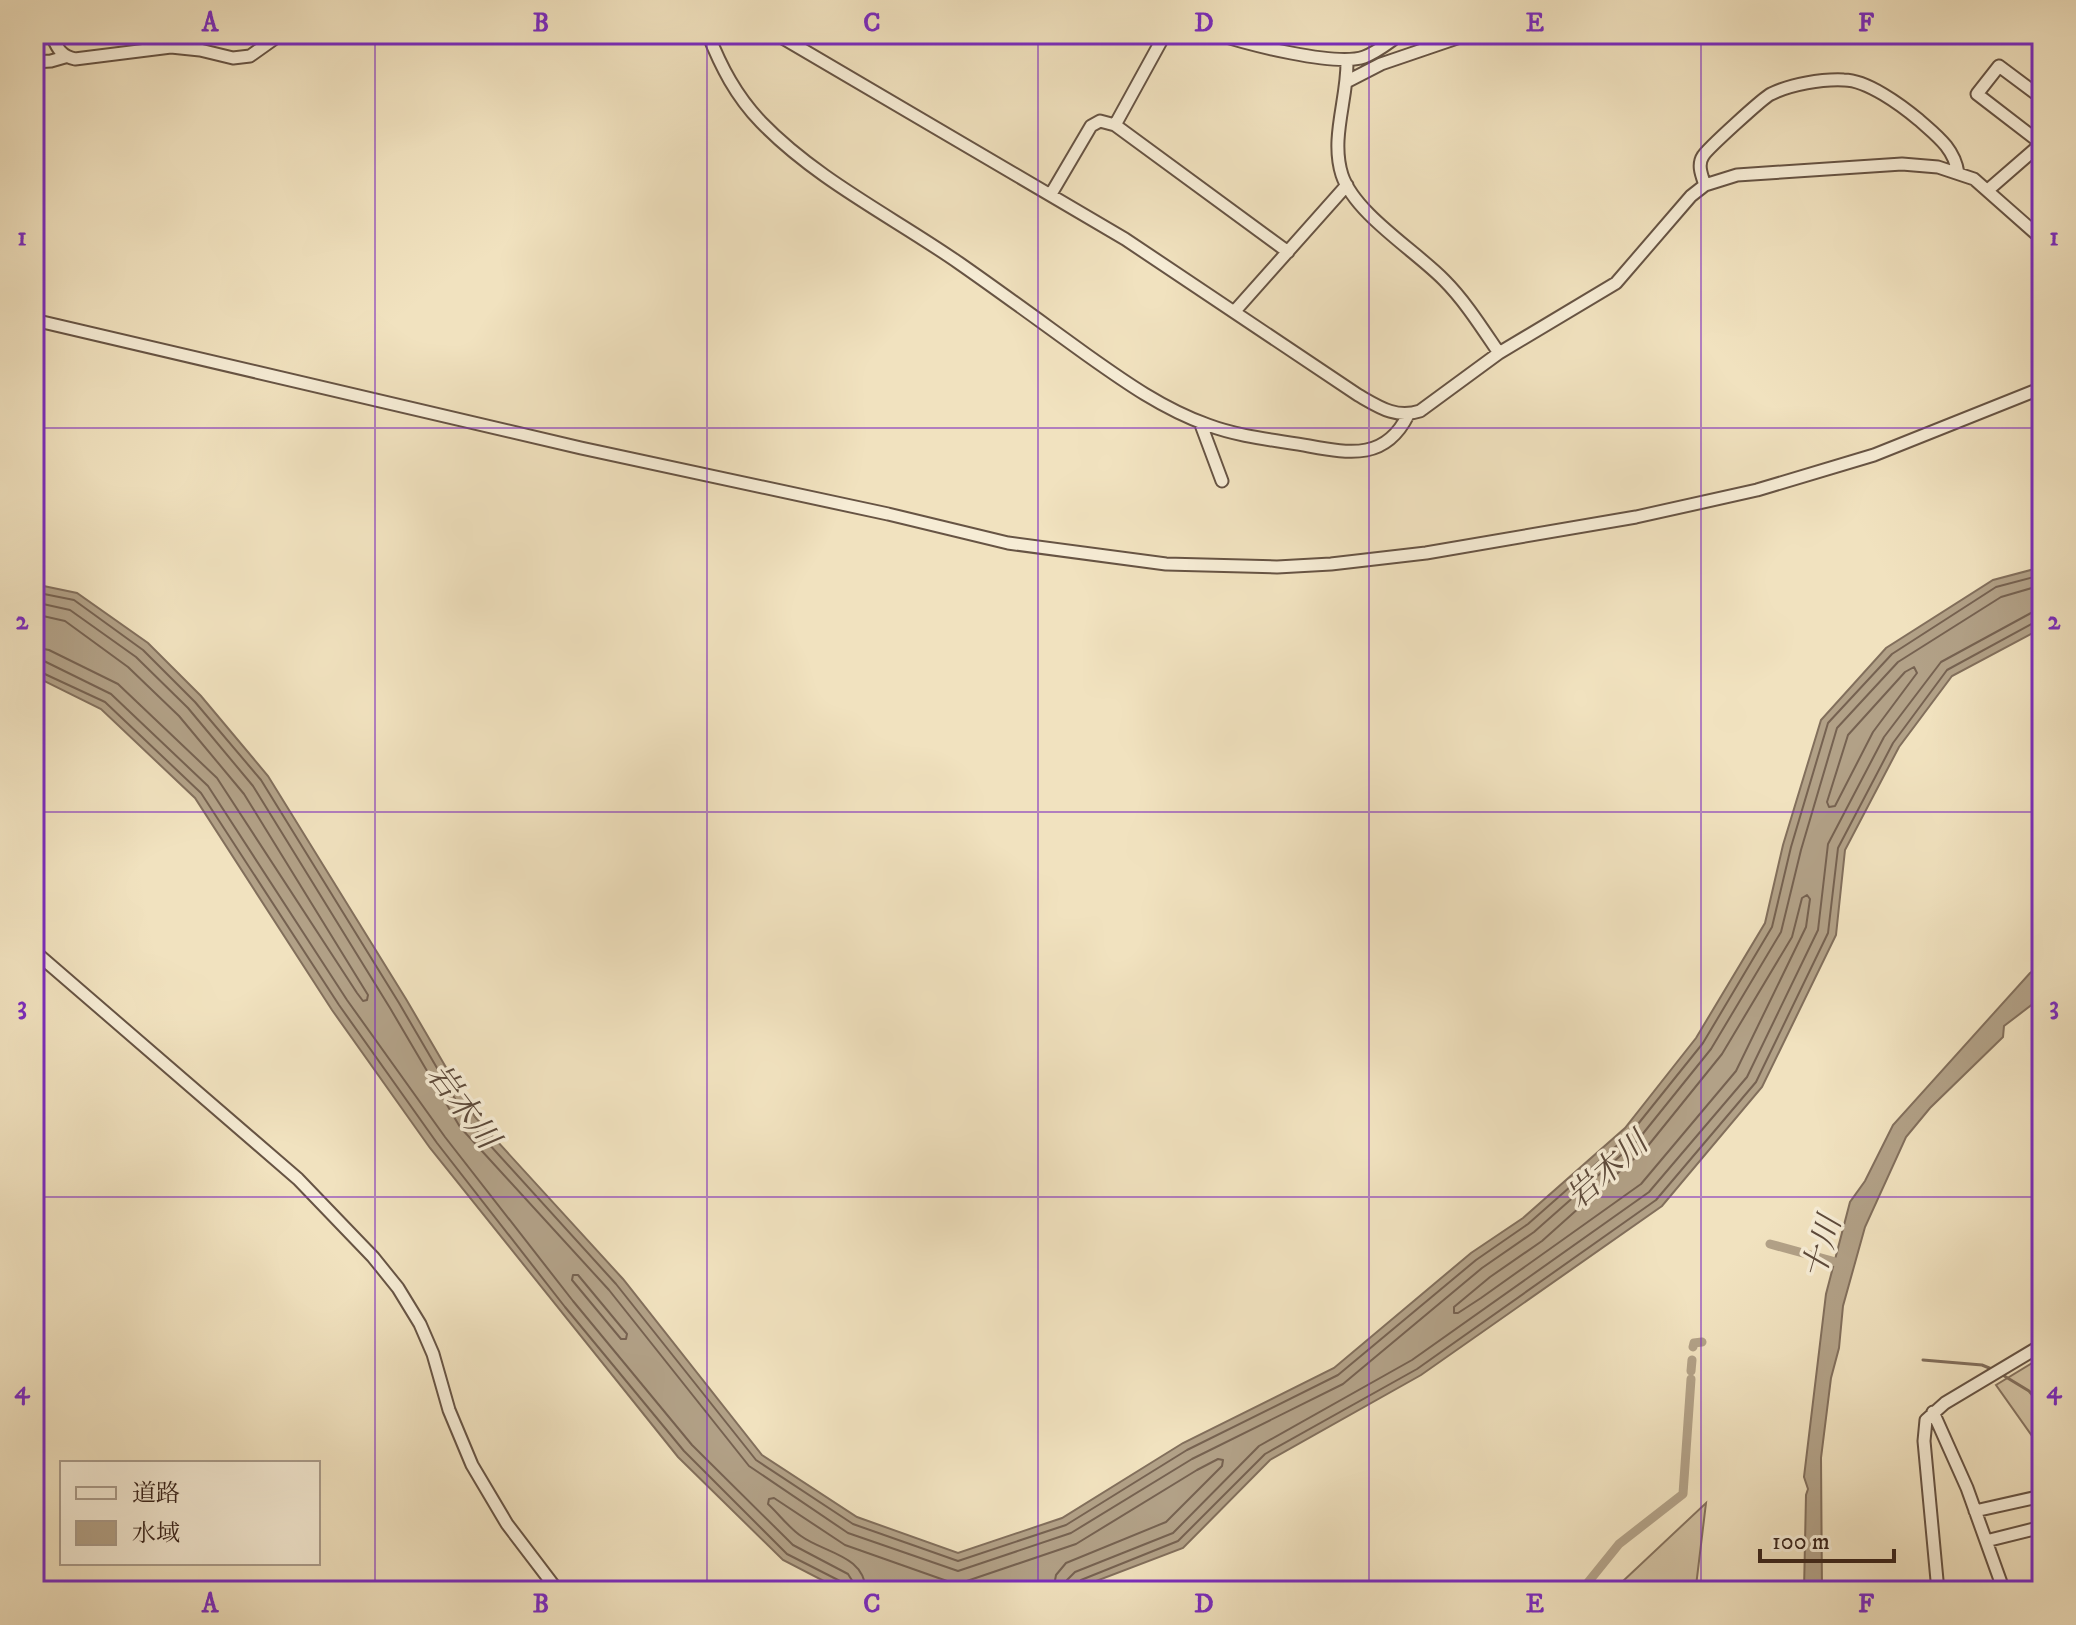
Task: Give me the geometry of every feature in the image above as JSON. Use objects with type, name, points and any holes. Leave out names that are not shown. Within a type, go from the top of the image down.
[{"type":"street","points":[[51,34],[65,57]]},
{"type":"street","points":[[34,62],[65,57],[97,58],[127,50],[171,47],[233,58],[250,56],[281,34]]},
{"type":"street","points":[[708,34],[735,91],[762,123],[811,164],[958,262],[1133,388],[1170,409],[1200,422],[1247,435],[1349,451],[1382,446],[1394,439],[1408,415]]},
{"type":"street","points":[[778,34],[1125,239],[1383,409],[1408,415],[1420,411],[1499,353],[1616,283],[1679,207],[1705,185],[1737,175],[1902,164],[1938,167],[1958,173],[1988,190],[2042,239]]},
{"type":"street","points":[[1115,125],[1165,34]]},
{"type":"street","points":[[1217,34],[1285,51],[1347,60],[1364,57],[1401,34]]},
{"type":"street","points":[[1348,81],[1381,64],[1469,34]]},
{"type":"street","points":[[1347,60],[1348,81],[1338,155],[1347,185],[1386,229],[1445,280],[1499,353]]},
{"type":"street","points":[[1988,190],[2042,144],[1977,94],[1999,66],[2042,98]]},
{"type":"street","points":[[1705,185],[1699,169],[1703,156],[1759,101],[1774,92],[1798,86],[1847,79],[1889,96],[1910,113],[1948,146],[1956,160],[1958,173]]},
{"type":"street","points":[[1051,194],[1091,126],[1100,121],[1115,125],[1288,252]]},
{"type":"street","points":[[1234,312],[1347,185]]},
{"type":"street","points":[[34,320],[581,448],[873,510],[1008,543],[1166,564],[1277,567],[1331,564],[1426,553],[1636,517],[1757,490],[1874,455],[2042,388]]},
{"type":"street","points":[[1200,422],[1222,481]]},
{"type":"street","points":[[34,951],[298,1179],[373,1257],[398,1288],[420,1324],[433,1354],[449,1410],[472,1465],[507,1524],[558,1591]]},
{"type":"street","points":[[1938,1591],[1924,1441],[1926,1420],[1933,1412],[1986,1377],[2042,1345]]},
{"type":"street","points":[[1933,1412],[1975,1511],[2004,1591]]},
{"type":"street","points":[[1975,1511],[2042,1496]]},
{"type":"street","points":[[1986,1541],[2042,1527]]},
{"type":"shaded area","points":[[2042,1357],[2042,1450],[1996,1385]]},
{"type":"shaded area","points":[[1706,1503],[1696,1586],[1690,1591],[1631,1591],[1622,1582]]},
{"type":"water","name":"岩木川","points":[[2042,567],[2042,628],[1952,676],[1899,747],[1845,850],[1836,935],[1762,1087],[1662,1206],[1421,1375],[1270,1460],[1183,1548],[1070,1591],[843,1591],[783,1560],[678,1457],[430,1148],[332,1010],[195,798],[101,709],[34,676],[34,584],[77,593],[148,643],[201,696],[268,776],[475,1117],[623,1279],[762,1455],[857,1517],[958,1553],[1062,1518],[1183,1443],[1334,1368],[1471,1253],[1523,1218],[1625,1128],[1696,1038],[1765,923],[1783,845],[1821,720],[1886,648],[1993,580]]},
{"type":"water","name":"十川","points":[[2042,965],[2042,997],[2004,1026],[2003,1037],[1930,1108],[1906,1137],[1865,1227],[1843,1306],[1821,1458],[1822,1591],[1804,1591],[1808,1489],[1804,1477],[1826,1294],[1850,1202],[1865,1181],[1893,1125],[2030,973]]},
{"type":"waterway","points":[[1770,1244],[1843,1264]]},
{"type":"waterway","points":[[1693,1347],[1694,1343],[1702,1342]]},
{"type":"waterway","points":[[1691,1371],[1692,1360]]},
{"type":"waterway","points":[[1923,1360],[1982,1365],[1994,1370]]},
{"type":"waterway","points":[[2001,1374],[2029,1391],[2042,1406]]},
{"type":"waterway","points":[[1581,1591],[1619,1544],[1683,1494],[1691,1379]]}]
